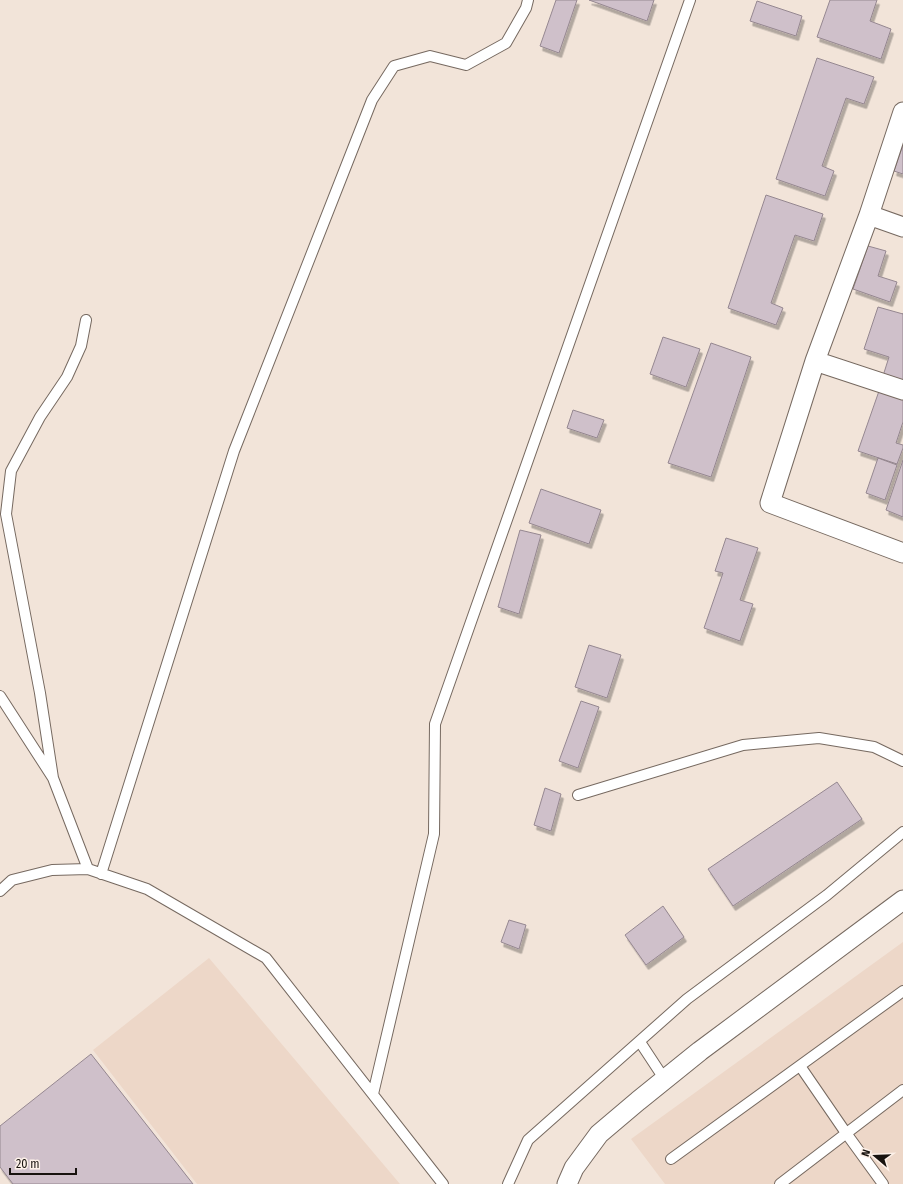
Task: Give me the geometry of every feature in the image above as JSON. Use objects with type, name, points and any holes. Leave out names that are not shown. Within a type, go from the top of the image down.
[{"type":"street","points":[[903,112],[869,216],[815,361],[770,503],[903,553]]},
{"type":"street","points":[[869,216],[903,228]]},
{"type":"street","points":[[815,361],[903,390]]},
{"type":"street","points":[[567,1184],[574,1168],[599,1134],[700,1051],[903,900]]},
{"type":"lane","points":[[102,874],[234,451],[372,100],[394,66],[430,56],[466,65],[506,43],[526,8],[528,0]]},
{"type":"lane","points":[[373,1094],[434,834],[435,724],[690,0]]},
{"type":"lane","points":[[53,778],[40,693],[6,514],[11,471],[40,417],[67,377],[81,346],[86,320]]},
{"type":"lane","points":[[0,696],[53,778],[88,869]]},
{"type":"lane","points":[[578,795],[743,745],[819,738],[874,747],[903,761]]},
{"type":"lane","points":[[508,1184],[528,1140],[687,999],[827,895],[903,832]]},
{"type":"lane","points":[[0,877],[12,880],[52,870],[88,869],[147,889],[266,958],[443,1184]]},
{"type":"lane","points":[[0,891],[12,880]]},
{"type":"lane","points":[[671,1159],[903,991]]},
{"type":"lane","points":[[640,1042],[664,1080]]},
{"type":"lane","points":[[800,1066],[883,1184]]},
{"type":"lane","points":[[780,1184],[903,1090]]},
{"type":"shaded area","points":[[903,942],[903,1184],[665,1184],[631,1139]]},
{"type":"shaded area","points":[[209,958],[400,1184],[197,1184],[93,1050]]},
{"type":"building","points":[[556,0],[577,0],[559,53],[540,46]]},
{"type":"building","points":[[589,0],[654,0],[647,21]]},
{"type":"building","points":[[830,0],[877,0],[870,21],[891,29],[881,59],[817,37]]},
{"type":"building","points":[[757,1],[802,16],[796,36],[750,21]]},
{"type":"building","points":[[817,58],[874,77],[864,104],[846,98],[822,166],[834,171],[825,196],[776,179]]},
{"type":"building","points":[[903,145],[903,174],[894,171]]},
{"type":"building","points":[[766,195],[823,214],[814,241],[795,235],[771,303],[783,308],[776,325],[728,308]]},
{"type":"building","points":[[868,246],[886,251],[878,276],[897,282],[890,302],[853,289]]},
{"type":"building","points":[[878,307],[903,314],[903,386],[882,379],[889,357],[864,349]]},
{"type":"building","points":[[663,337],[700,349],[686,387],[650,374]]},
{"type":"building","points":[[711,343],[751,357],[711,477],[668,463]]},
{"type":"building","points":[[879,391],[903,399],[903,422],[896,443],[903,445],[903,448],[897,464],[858,451]]},
{"type":"building","points":[[573,410],[604,420],[597,438],[567,428]]},
{"type":"building","points":[[878,458],[897,465],[885,500],[866,493]]},
{"type":"building","points":[[903,460],[903,517],[886,510]]},
{"type":"building","points":[[541,489],[601,510],[589,544],[529,523]]},
{"type":"building","points":[[520,530],[541,535],[519,614],[498,607]]},
{"type":"building","points":[[726,538],[758,548],[740,600],[753,604],[740,641],[704,628],[723,573],[715,571]]},
{"type":"building","points":[[589,645],[621,655],[607,698],[575,687]]},
{"type":"building","points":[[581,701],[599,707],[578,768],[559,761]]},
{"type":"building","points":[[837,782],[862,819],[733,906],[708,869]]},
{"type":"building","points":[[545,788],[561,794],[551,831],[534,825]]},
{"type":"building","points":[[663,906],[684,937],[646,965],[625,935]]},
{"type":"building","points":[[509,920],[526,925],[519,949],[501,942]]},
{"type":"building","points":[[91,1054],[193,1184],[13,1184],[0,1167],[0,1126]]}]
